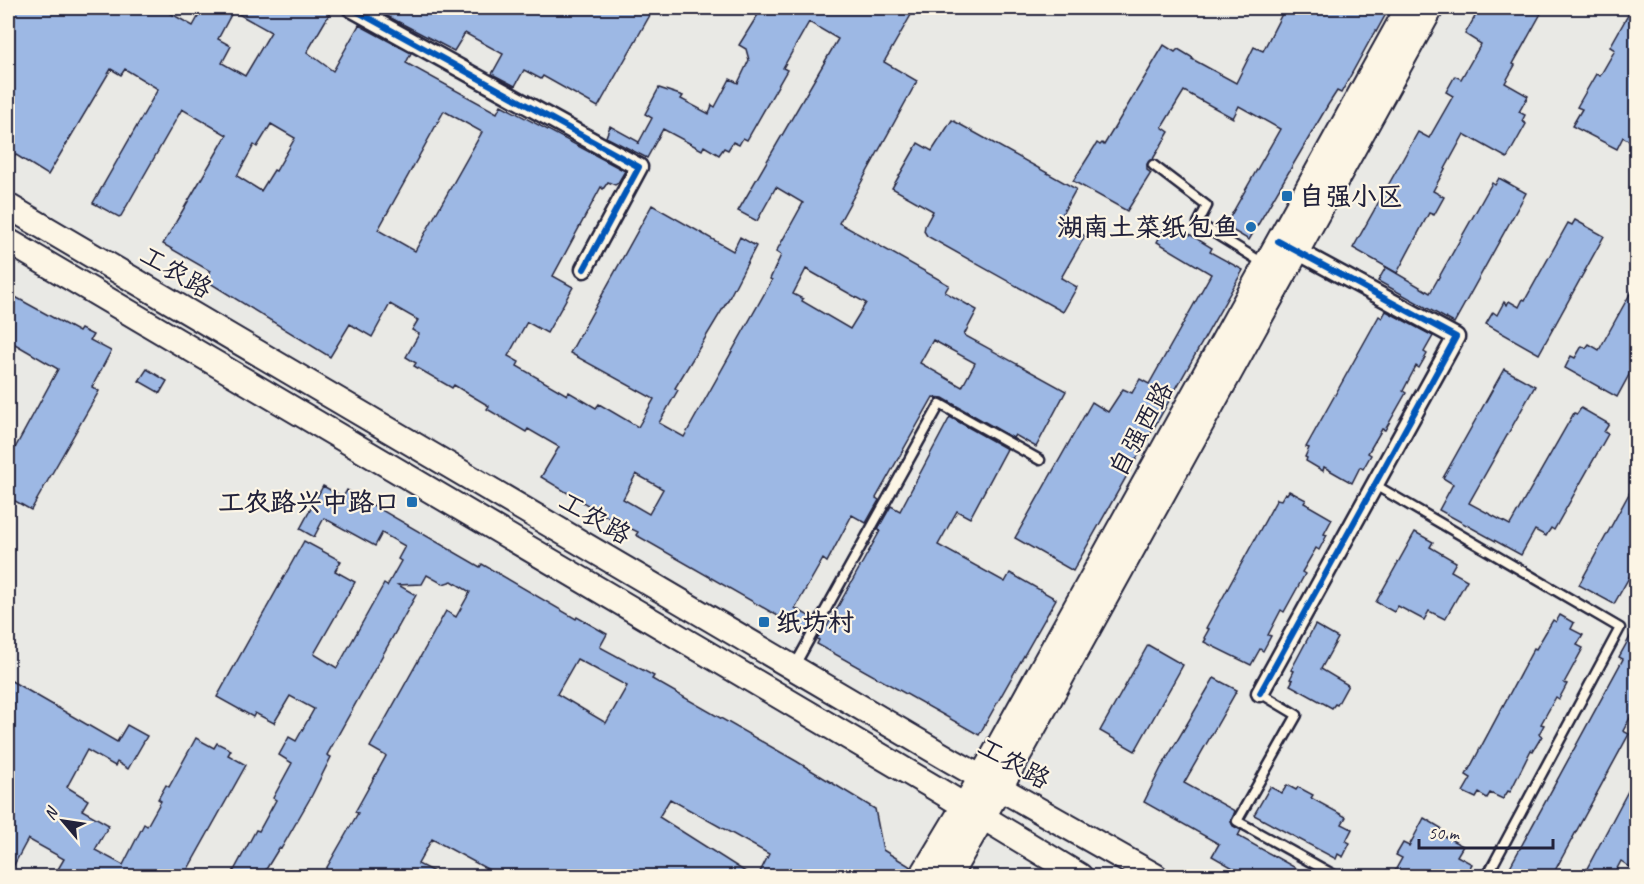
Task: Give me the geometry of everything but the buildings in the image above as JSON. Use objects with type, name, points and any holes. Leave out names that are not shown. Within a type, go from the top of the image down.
[{"type":"main road","name":"自强西路","points":[[922,876],[973,811],[990,783],[1287,246],[1408,8]]},
{"type":"main road","name":"自强西路","points":[[990,783],[1265,264],[1287,246],[1431,8]]},
{"type":"main road","name":"工农路","points":[[8,206],[793,668],[1155,876]]},
{"type":"main road","points":[[8,241],[1080,876]]},
{"type":"main road","name":"自强西路","points":[[949,876],[973,811]]},
{"type":"street","points":[[351,8],[639,167],[584,269]]},
{"type":"street","points":[[1260,693],[1456,336],[1287,246]]},
{"type":"lane","points":[[1153,165],[1207,206],[1198,223],[1265,264]]},
{"type":"lane","points":[[793,668],[939,404],[1040,460]]},
{"type":"lane","points":[[1375,485],[1620,628],[1487,876]]},
{"type":"lane","points":[[1260,693],[1297,715],[1237,822],[1336,876]]},
{"type":"cycle path","points":[[351,8],[639,167],[584,269]]},
{"type":"cycle path","points":[[1260,693],[1456,337],[1278,241]]},
{"type":"place","name":"自强小区","points":[[1287,196]]},
{"type":"place","name":"湖南土菜纸包鱼","points":[[1251,227]]},
{"type":"place","name":"工农路兴中路口","points":[[412,502]]},
{"type":"place","name":"纸坊村","points":[[764,622]]}]
